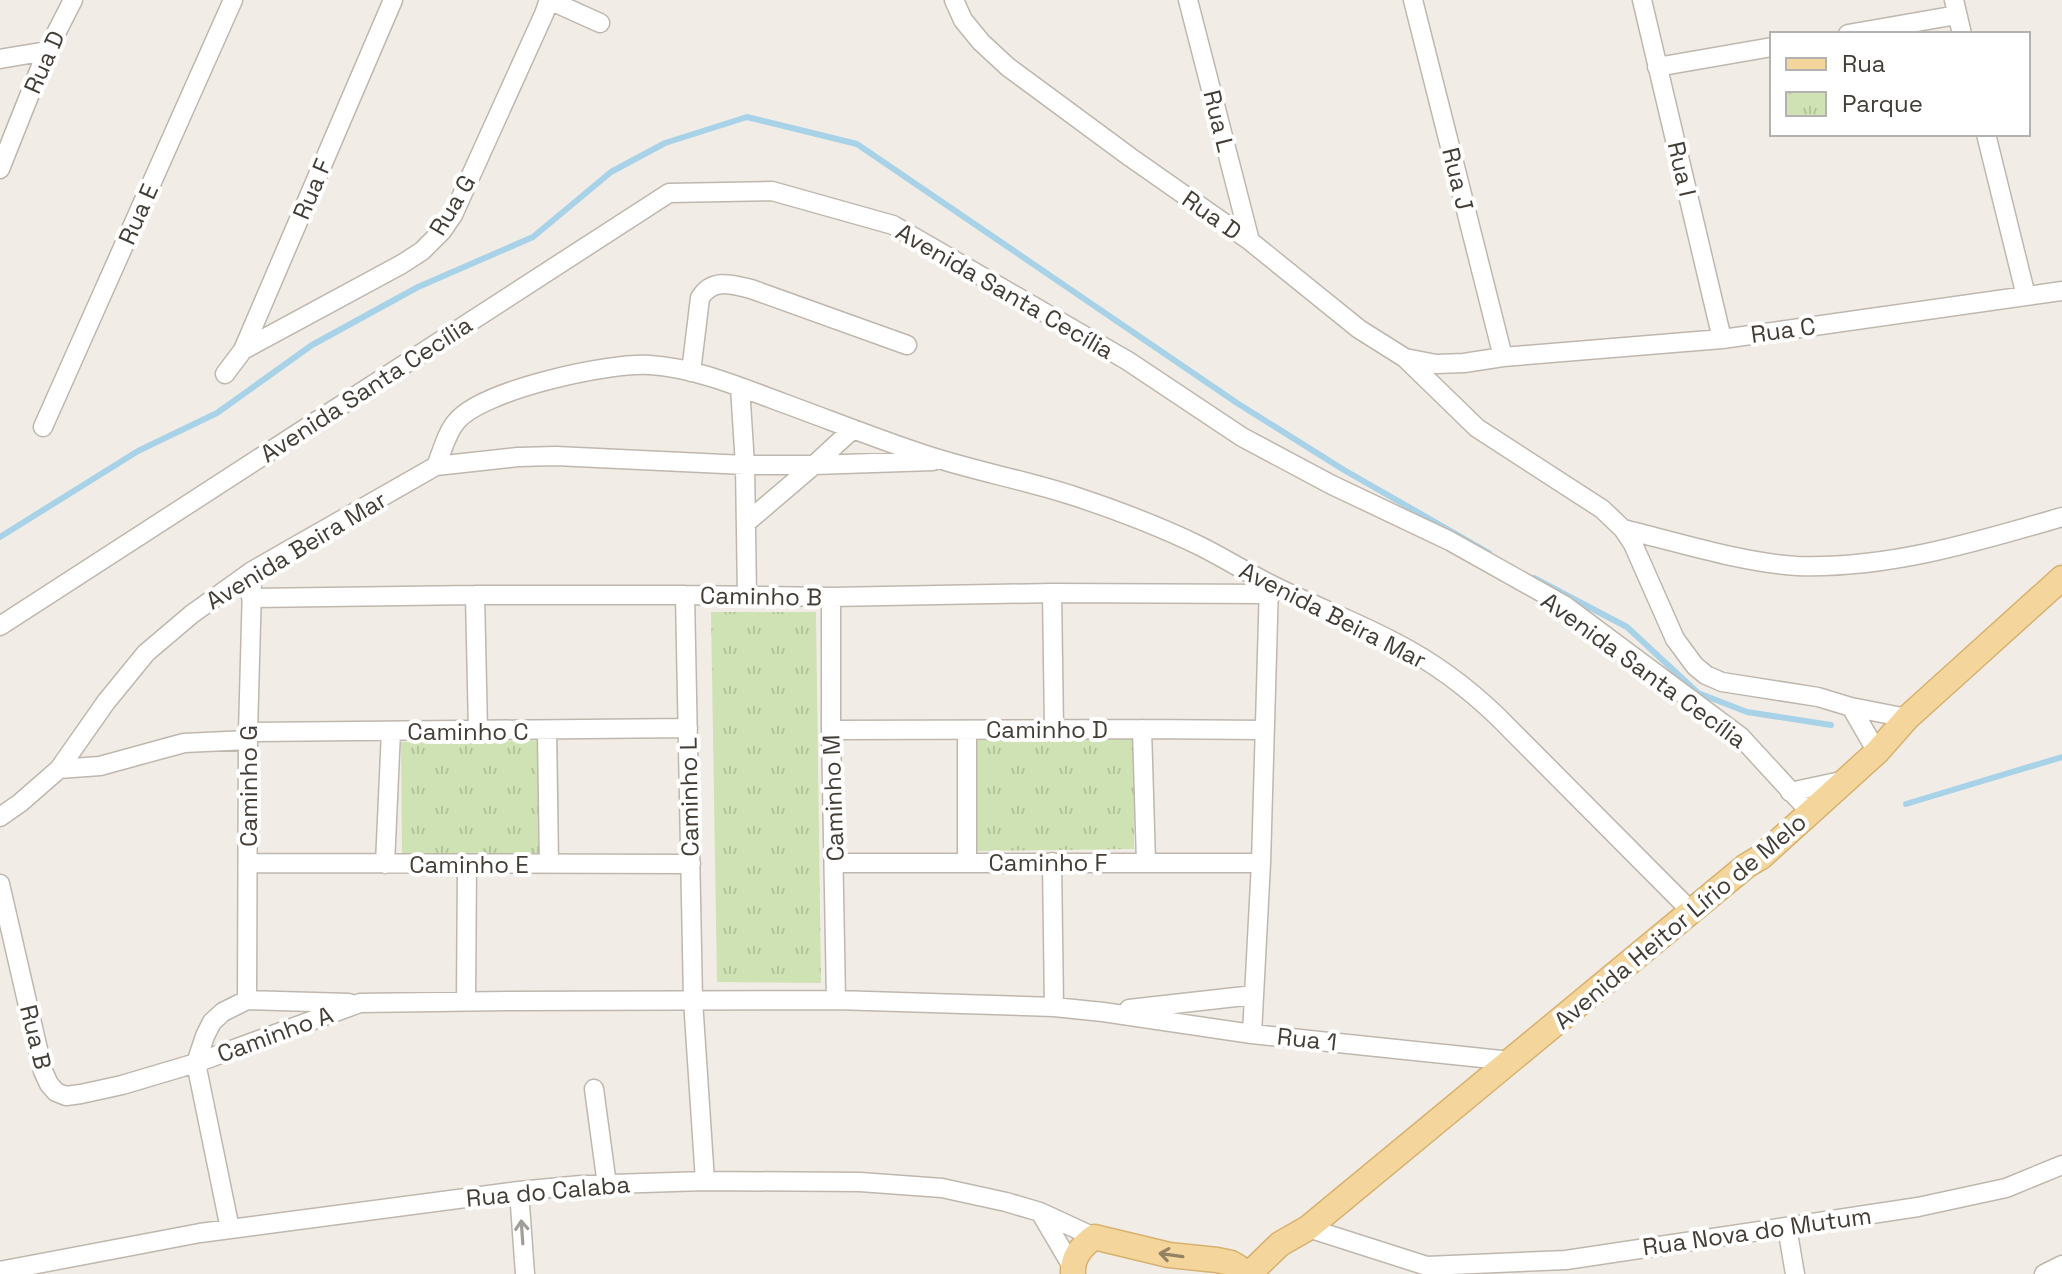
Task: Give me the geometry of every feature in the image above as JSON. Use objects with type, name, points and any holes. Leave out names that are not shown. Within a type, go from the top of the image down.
[{"type":"main road","name":"Avenida Heitor Lírio de Melo","points":[[1246,1274],[1280,1244],[1308,1228],[1746,866],[1761,857],[1877,752],[1907,718],[2062,578]]},
{"type":"main road","points":[[1073,1271],[1078,1253],[1094,1237],[1169,1255],[1217,1260],[1238,1267],[1246,1274]]},
{"type":"main road","name":"Avenida Heitor Lírio de Melo","points":[[1217,1260],[1280,1244]]},
{"type":"street","name":"Rua D","points":[[0,169],[47,51],[73,0]]},
{"type":"street","name":"Rua E","points":[[43,427],[233,0]]},
{"type":"street","name":"Rua F","points":[[225,374],[243,350],[393,0]]},
{"type":"street","name":"Rua D","points":[[954,0],[963,20],[1008,67],[1250,241],[1382,345],[1405,358],[1436,364],[1503,357]]},
{"type":"street","name":"Rua L","points":[[1188,0],[1250,241]]},
{"type":"street","name":"Rua J","points":[[1413,0],[1503,357]]},
{"type":"street","name":"Rua I","points":[[1642,0],[1722,339]]},
{"type":"street","points":[[547,5],[600,23]]},
{"type":"street","name":"Rua G","points":[[243,350],[402,264],[422,251],[442,231],[466,188],[547,5]]},
{"type":"street","points":[[1856,32],[1955,7],[1961,32]]},
{"type":"street","points":[[1657,67],[1770,47]]},
{"type":"street","points":[[0,59],[47,51]]},
{"type":"street","points":[[1986,136],[2026,296]]},
{"type":"street","name":"Avenida Santa Cecília","points":[[0,626],[669,193],[772,191],[893,225],[1128,361],[1242,437],[1332,485],[1450,541],[1564,605],[1741,737],[1810,812]]},
{"type":"street","points":[[691,372],[700,298],[704,291],[718,284],[751,289],[907,345]]},
{"type":"street","name":"Rua C","points":[[1503,357],[1722,339],[2062,291]]},
{"type":"street","points":[[1405,358],[1477,428],[1602,509],[1623,529],[1633,544],[1675,639],[1695,666],[1706,675],[1722,682],[1818,697],[1907,718]]},
{"type":"street","name":"Avenida Beira Mar","points":[[436,466],[456,422],[480,403],[570,375],[627,365],[650,365],[691,372],[740,387],[942,461],[1046,488],[1130,516],[1200,546],[1270,589],[1398,643],[1451,677],[1476,696],[1692,912]]},
{"type":"street","points":[[740,387],[747,596]]},
{"type":"street","points":[[746,523],[853,429]]},
{"type":"street","name":"Avenida Beira Mar","points":[[0,817],[31,795],[59,769],[112,694],[146,653],[192,614],[252,571],[436,466],[556,456],[745,465],[942,461]]},
{"type":"street","points":[[1623,529],[1767,563],[1838,566],[1917,556],[2062,517]]},
{"type":"street","name":"Caminho G","points":[[247,1000],[252,571]]},
{"type":"street","points":[[1252,1034],[1270,589]]},
{"type":"street","name":"Caminho B","points":[[251,598],[475,595],[831,597],[1270,589]]},
{"type":"street","points":[[1052,593],[1054,729]]},
{"type":"street","points":[[475,595],[478,731]]},
{"type":"street","name":"Caminho L","points":[[685,595],[693,1000],[705,1181]]},
{"type":"street","name":"Caminho M","points":[[831,597],[836,1000]]},
{"type":"street","points":[[1851,707],[1877,752]]},
{"type":"street","name":"Caminho C","points":[[59,769],[100,766],[184,743],[248,736],[688,728]]},
{"type":"street","points":[[1142,729],[1146,862]]},
{"type":"street","name":"Caminho D","points":[[831,730],[1264,730]]},
{"type":"street","points":[[967,730],[967,862]]},
{"type":"street","points":[[385,864],[391,731]]},
{"type":"street","points":[[547,731],[549,863]]},
{"type":"street","points":[[1790,792],[1846,780]]},
{"type":"street","points":[[1052,862],[1054,1007]]},
{"type":"street","name":"Caminho E","points":[[248,863],[691,864]]},
{"type":"street","name":"Caminho F","points":[[835,863],[1261,863]]},
{"type":"street","points":[[466,1001],[467,864]]},
{"type":"street","name":"Rua B","points":[[0,884],[43,1071],[56,1092],[66,1096],[81,1094],[196,1063]]},
{"type":"street","name":"Rua 1","points":[[1103,1012],[1254,995]]},
{"type":"street","name":"Caminho A","points":[[196,1063],[212,1022],[223,1012],[247,1000],[360,1003],[693,1000]]},
{"type":"street","name":"Rua 1","points":[[693,1000],[836,1000],[1054,1007],[1252,1034],[1511,1061]]},
{"type":"street","name":"Caminho A","points":[[196,1063],[360,1003]]},
{"type":"street","points":[[196,1063],[230,1229]]},
{"type":"street","points":[[594,1089],[607,1185]]},
{"type":"street","name":"Rua Nova do Mutum","points":[[1308,1228],[1434,1270],[1566,1267],[1918,1207],[2006,1188],[2062,1165]]},
{"type":"street","name":"Rua do Calaba","points":[[0,1271],[230,1229],[519,1191],[705,1181],[860,1182],[922,1186],[967,1193],[1040,1212],[1094,1237]]},
{"type":"street","points":[[519,1191],[525,1274]]},
{"type":"street","points":[[1040,1212],[1073,1271]]},
{"type":"street","points":[[1787,1227],[1795,1274]]},
{"type":"street","points":[[2044,1274],[2062,1265]]},
{"type":"green space","points":[[711,612],[816,612],[821,983],[717,982]]},
{"type":"green space","points":[[1134,737],[1134,849],[977,851],[977,738]]},
{"type":"green space","points":[[558,740],[559,853],[402,854],[401,742]]},
{"type":"waterway","points":[[0,537],[138,451],[217,413],[312,345],[418,287],[533,237],[611,172],[665,143],[747,117],[857,144],[1237,403],[1344,470],[1489,553]]},
{"type":"waterway","points":[[1534,578],[1627,627],[1698,693],[1747,712],[1831,725]]},
{"type":"waterway","points":[[1906,804],[2062,757]]}]
